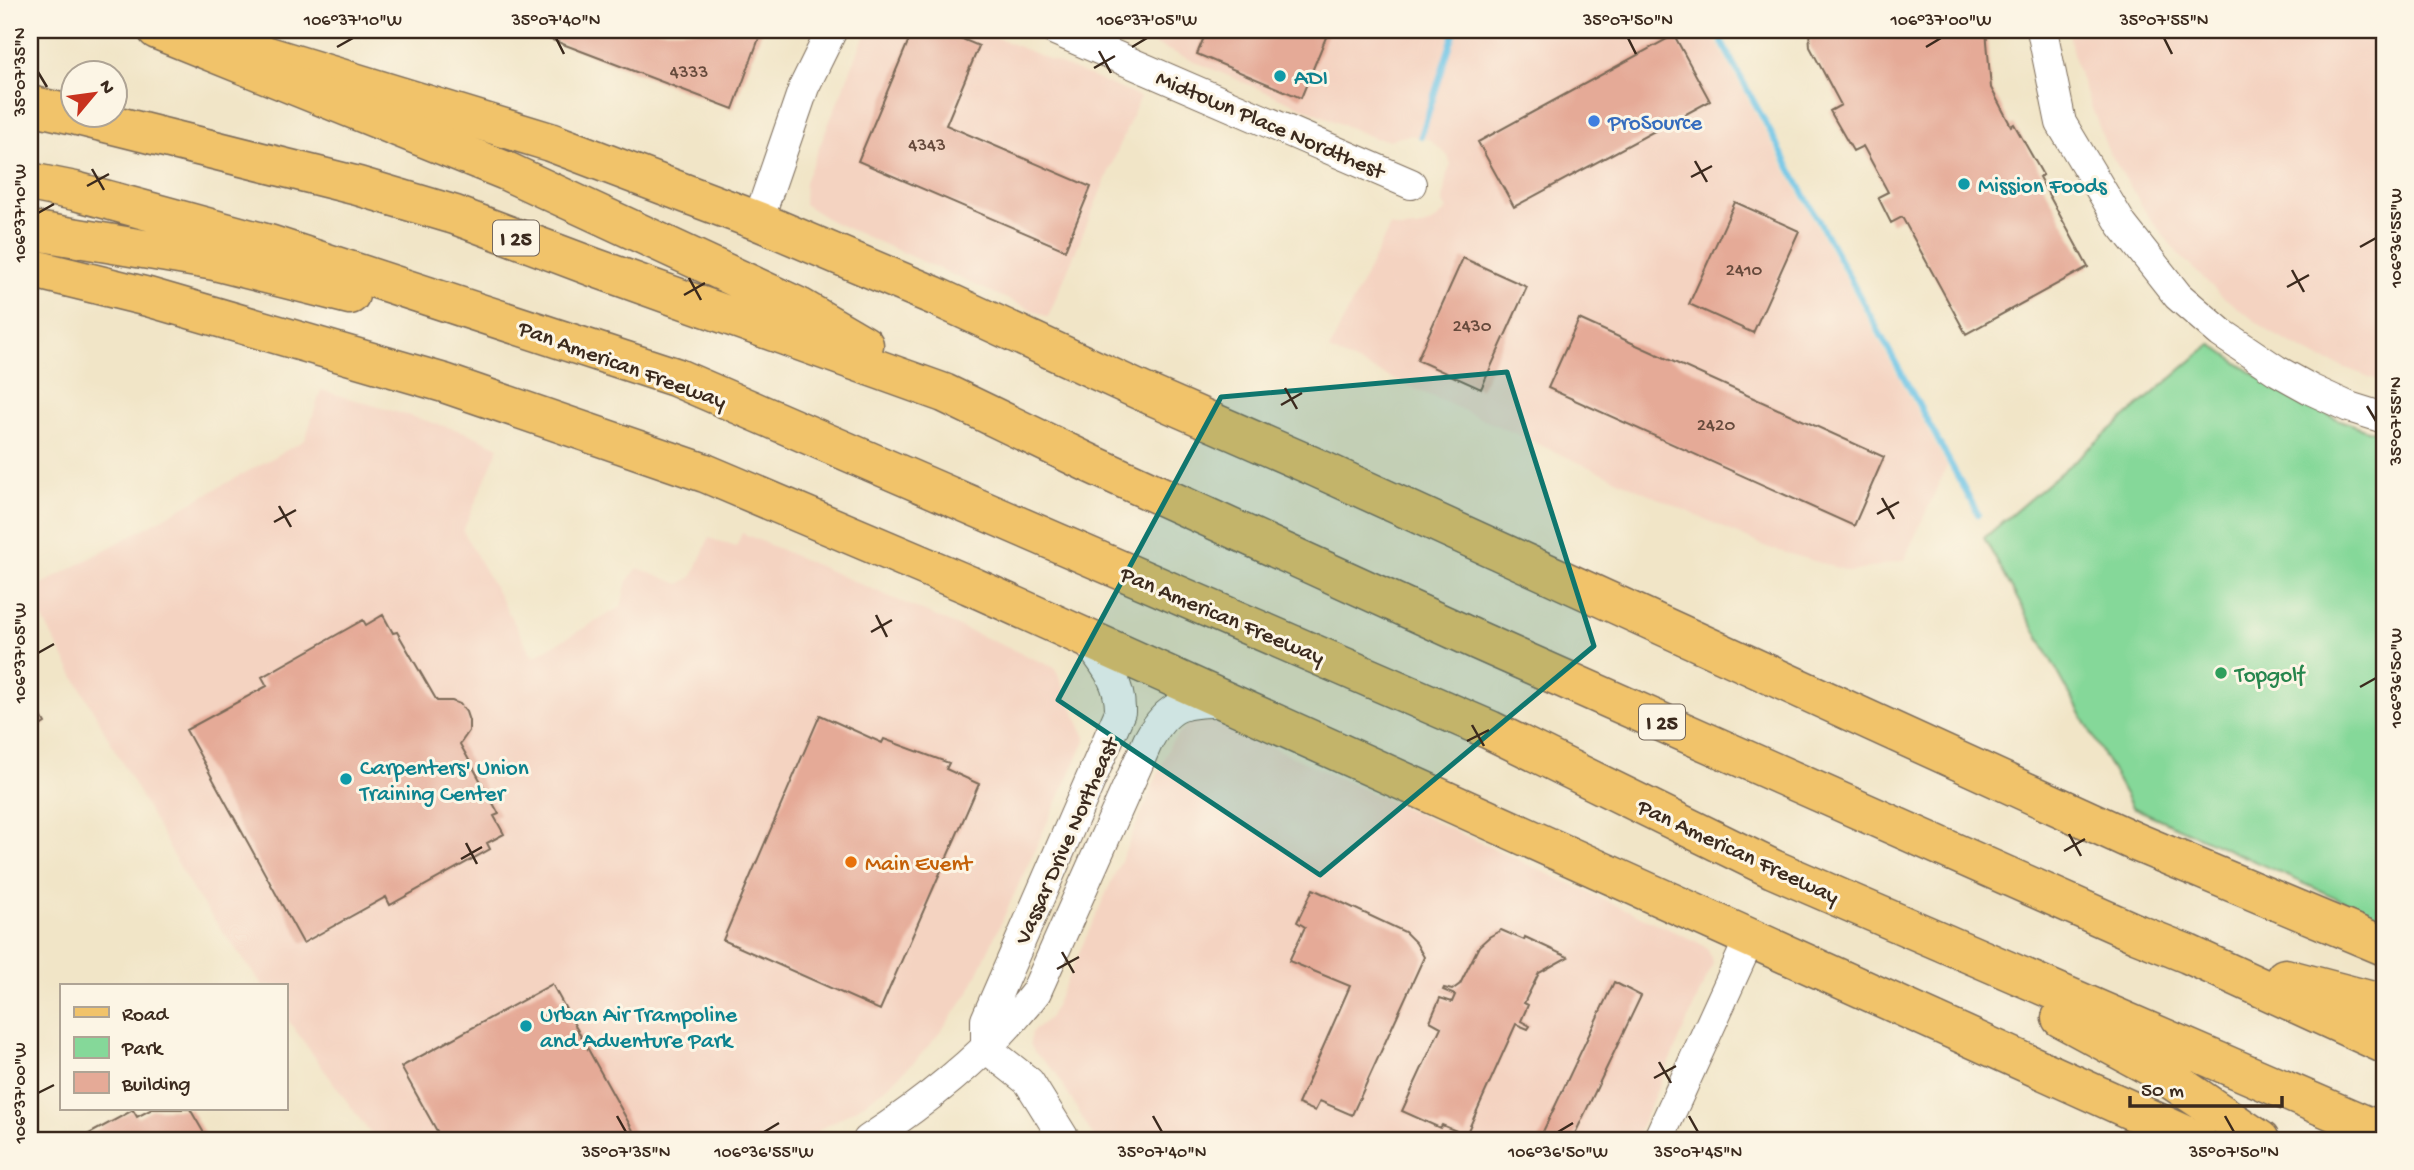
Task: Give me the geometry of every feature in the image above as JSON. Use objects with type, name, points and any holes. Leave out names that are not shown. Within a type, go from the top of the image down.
[{"type":"main road","points":[[157,30],[506,171],[799,307],[944,393]]},
{"type":"main road","points":[[180,30],[550,142],[758,221],[935,296],[1315,467],[2136,842],[2384,946]]},
{"type":"main road","name":"I 25","points":[[30,106],[60,112]]},
{"type":"main road","name":"I 25","points":[[130,129],[358,186],[455,215],[944,393],[1091,464],[1467,635],[2188,954],[2384,1044]]},
{"type":"main road","name":"Pan American Freeway","points":[[30,182],[75,191],[270,244],[676,377],[1490,730],[1773,869],[2384,1133]]},
{"type":"main road","points":[[30,230],[215,261],[344,293],[419,318],[517,325]]},
{"type":"main road","points":[[30,268],[148,296],[444,383],[705,473],[958,580],[1231,702],[2197,1140]]},
{"type":"main road","points":[[1773,869],[2031,1001],[2157,1070],[2260,1140]]},
{"type":"main road","points":[[2188,954],[2384,1004]]},
{"type":"street","points":[[758,221],[804,87],[832,30]]},
{"type":"street","name":"Midtown Place Nordthest","points":[[1055,30],[1411,184]]},
{"type":"street","points":[[2042,30],[2061,123],[2122,225],[2178,296],[2221,333],[2276,370],[2349,407],[2384,418]]},
{"type":"street","name":"Vassar Drive Northeast","points":[[986,1048],[986,1020],[1120,712],[1117,685],[1084,638]]},
{"type":"street","name":"Vassar Drive Northeast","points":[[868,1140],[924,1100],[986,1048],[1036,992],[1157,725],[1164,716],[1193,702],[1231,702]]},
{"type":"street","points":[[1658,1140],[1749,937]]},
{"type":"street","points":[[986,1048],[1029,1082],[1065,1140]]},
{"type":"highlighted area","points":[[1507,372],[1594,646],[1320,875],[1058,700],[1221,397]]},
{"type":"shaded area","points":[[867,30],[978,30],[1140,97],[1048,317],[831,221],[804,204],[805,182]]},
{"type":"shaded area","points":[[1121,30],[1710,30],[1947,466],[1904,560],[1852,572],[1769,548],[1329,350],[1390,226],[1401,229],[1417,228],[1434,222],[1447,209],[1442,202],[1451,165],[1448,156],[1429,139],[1410,135],[1388,140],[1374,138]]},
{"type":"shaded area","points":[[2068,30],[2384,30],[2384,380],[2380,381],[2314,356],[2270,332],[2221,295],[2179,255],[2146,213],[2107,148],[2076,66]]},
{"type":"shaded area","points":[[321,390],[468,433],[499,447],[463,531],[533,657],[621,607],[627,581],[638,568],[680,584],[693,576],[709,538],[736,547],[742,533],[1055,668],[1086,739],[968,994],[916,1060],[886,1088],[853,1111],[801,1140],[375,1140],[287,1019],[287,984],[262,984],[193,891],[30,596],[30,591],[305,440]]},
{"type":"shaded area","points":[[1208,718],[1707,948],[1713,963],[1635,1140],[1095,1140],[1056,1073],[1034,1052],[1030,1043],[1031,1033],[1050,1017],[1171,743],[1189,722]]},
{"type":"green space","name":"Topgolf","points":[[2211,344],[2293,398],[2337,419],[2384,435],[2384,919],[2132,807],[1984,538]]},
{"type":"building","points":[[526,30],[762,30],[733,109]]},
{"type":"building","points":[[913,30],[941,30],[979,46],[946,125],[1091,187],[1065,250],[858,161]]},
{"type":"building","name":"ADI","points":[[1207,30],[1329,30],[1301,98],[1197,54]]},
{"type":"building","name":"Mission Foods","points":[[1809,30],[1986,30],[1991,88],[2011,126],[2014,124],[2043,175],[2039,177],[2088,267],[1966,334],[1902,217],[1891,223],[1878,197],[1888,192],[1863,146],[1853,151],[1830,111],[1841,105],[1810,47]]},
{"type":"building","name":"ProSource","points":[[1674,35],[1710,101],[1514,207],[1478,142]]},
{"type":"building","points":[[1735,202],[1799,231],[1753,333],[1689,304]]},
{"type":"building","points":[[1463,258],[1527,287],[1481,389],[1417,360]]},
{"type":"building","points":[[1579,319],[1884,457],[1854,526],[1548,388]]},
{"type":"building","name":"Carpenters' Union Training Center","points":[[383,615],[393,633],[397,632],[437,701],[460,704],[466,712],[469,731],[460,744],[499,814],[494,816],[504,834],[487,843],[490,849],[390,905],[386,897],[303,943],[186,730],[267,686],[262,677],[363,620],[366,625]]},
{"type":"building","points":[[35,706],[45,723],[30,732],[30,709]]},
{"type":"building","name":"Main Event","points":[[820,715],[882,743],[884,739],[949,763],[946,769],[979,784],[880,1010],[723,940]]},
{"type":"building","points":[[1313,889],[1405,932],[1416,943],[1424,957],[1352,1115],[1320,1101],[1315,1111],[1298,1104],[1350,986],[1289,961],[1305,927],[1297,922]]},
{"type":"building","points":[[1501,930],[1524,940],[1525,937],[1568,957],[1539,973],[1524,1003],[1528,1005],[1521,1021],[1530,1026],[1528,1029],[1516,1024],[1466,1135],[1442,1125],[1440,1128],[1402,1111],[1441,1027],[1430,1021],[1440,998],[1452,1002],[1455,995],[1443,990],[1444,988],[1452,990],[1460,984],[1479,946]]},
{"type":"building","points":[[1614,982],[1641,996],[1572,1140],[1539,1140]]},
{"type":"building","name":"Urban Air Trampoline and Adventure Park","points":[[552,984],[635,1134],[623,1140],[442,1140],[401,1067]]},
{"type":"building","points":[[133,1110],[137,1117],[150,1110],[191,1110],[208,1140],[78,1140]]},
{"type":"waterway","points":[[1421,136],[1455,30]]},
{"type":"waterway","points":[[1715,30],[1978,514]]},
{"type":"place","name":"ADI","points":[[1280,76]]},
{"type":"place","name":"ProSource","points":[[1594,121]]},
{"type":"place","name":"Mission Foods","points":[[1964,184]]},
{"type":"place","name":"Topgolf","points":[[2221,673]]},
{"type":"place","name":"Carpenters' Union Training Center","points":[[346,779]]},
{"type":"place","name":"Main Event","points":[[851,862]]},
{"type":"place","name":"Urban Air Trampoline and Adventure Park","points":[[526,1026]]}]
